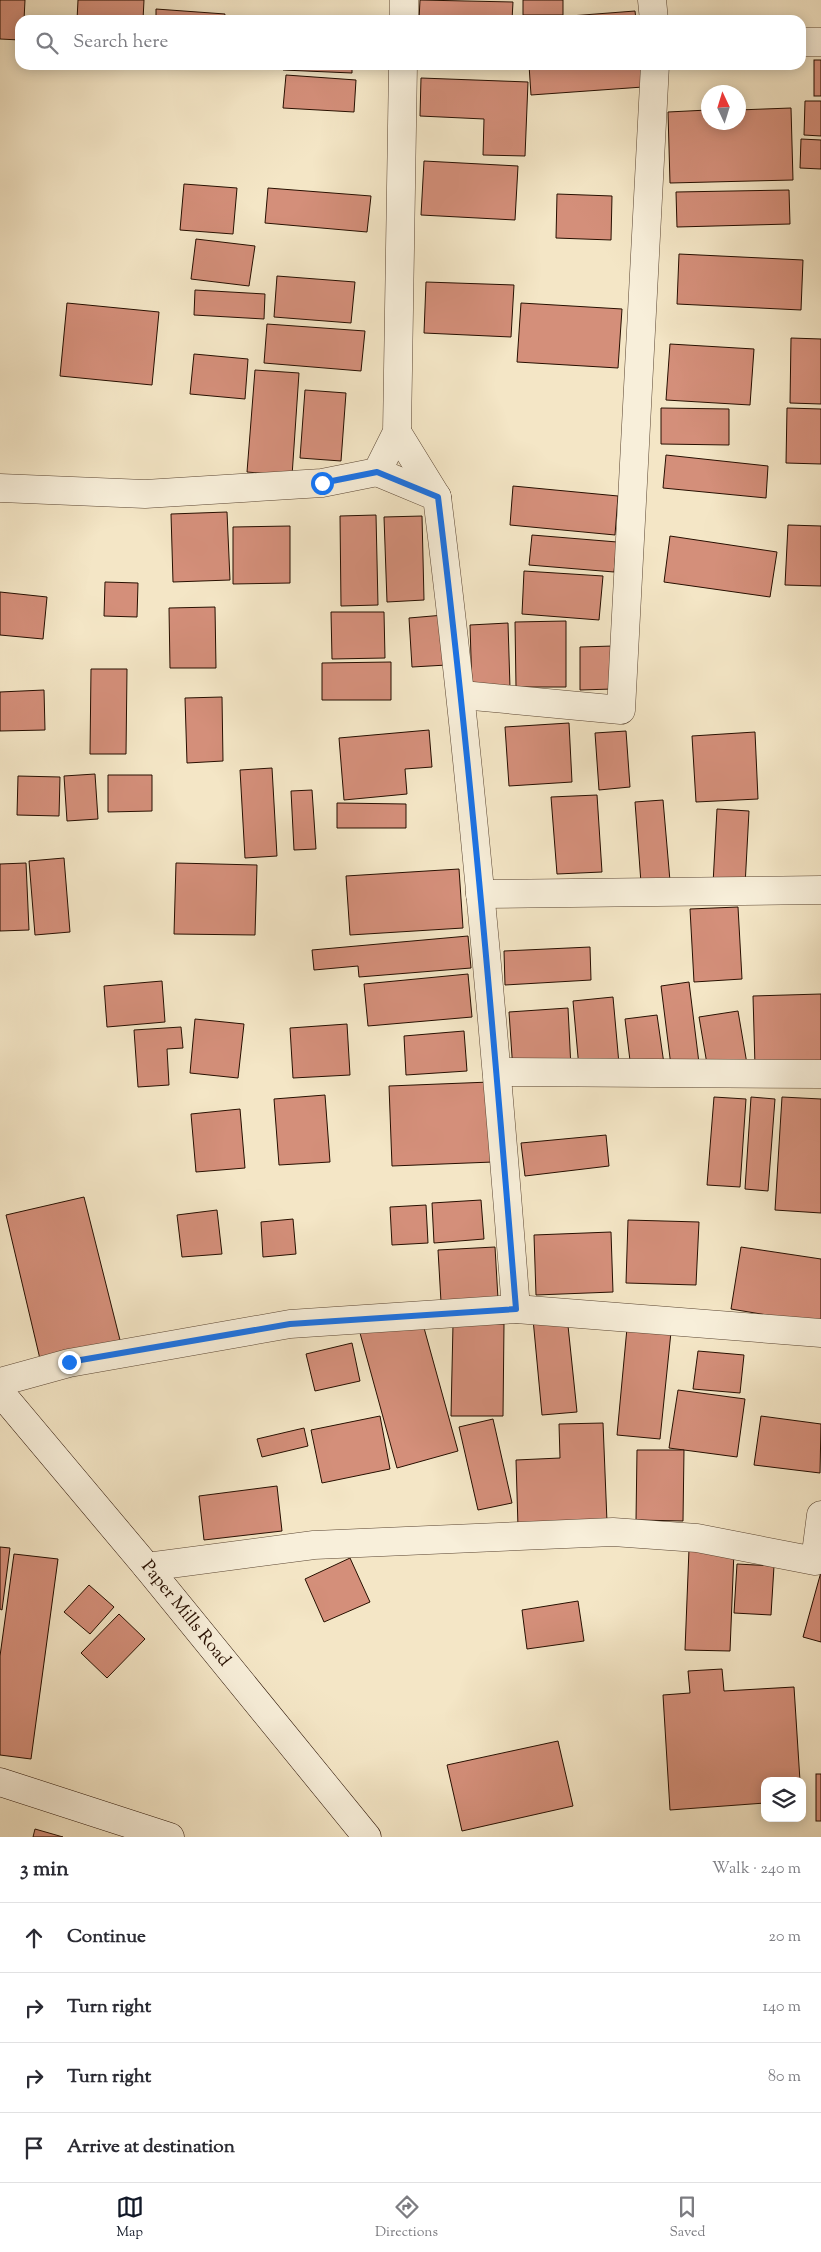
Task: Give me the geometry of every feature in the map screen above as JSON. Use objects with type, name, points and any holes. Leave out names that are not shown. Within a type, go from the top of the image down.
[{"type":"street","points":[[404,0],[404,15]]},
{"type":"street","points":[[652,0],[654,15]]},
{"type":"street","points":[[806,42],[821,42]]},
{"type":"street","points":[[377,472],[397,432],[403,70]]},
{"type":"street","points":[[462,695],[621,710],[655,70]]},
{"type":"street","points":[[397,432],[438,497],[462,695],[497,1072],[516,1309]]},
{"type":"street","points":[[0,488],[144,494],[322,483],[377,472],[438,497]]},
{"type":"street","points":[[480,894],[821,890]]},
{"type":"street","points":[[497,1072],[821,1074]]},
{"type":"street","points":[[0,1382],[69,1362],[290,1324],[516,1309],[821,1333]]},
{"type":"street","name":"Paper Mills Road","points":[[0,1392],[147,1567],[367,1837]]},
{"type":"street","points":[[147,1567],[314,1545],[613,1532],[697,1538],[815,1561],[821,1515]]},
{"type":"street","points":[[0,1782],[170,1837]]},
{"type":"building","points":[[0,0],[25,0],[24,15],[15,15],[15,40],[0,39]]},
{"type":"building","points":[[78,0],[144,0],[143,15],[77,15]]},
{"type":"building","points":[[420,0],[513,2],[512,15],[419,15]]},
{"type":"building","points":[[523,0],[563,0],[563,15],[523,15]]},
{"type":"building","points":[[156,9],[225,14],[225,15],[156,15]]},
{"type":"building","points":[[635,11],[635,15],[583,15]]},
{"type":"building","points":[[814,60],[821,60],[821,96],[814,96]]},
{"type":"building","points":[[283,70],[352,70],[352,73]]},
{"type":"building","points":[[529,70],[641,70],[643,87],[531,95]]},
{"type":"building","points":[[286,75],[356,80],[354,112],[283,108]]},
{"type":"building","points":[[421,78],[528,82],[525,156],[483,155],[484,119],[420,116]]},
{"type":"building","points":[[805,101],[821,101],[821,136],[804,135]]},
{"type":"building","points":[[791,108],[793,180],[670,183],[668,112],[701,110],[701,130],[746,130],[746,110]]},
{"type":"building","points":[[801,139],[821,140],[821,169],[800,168]]},
{"type":"building","points":[[424,161],[518,166],[515,220],[421,215]]},
{"type":"building","points":[[184,184],[237,188],[233,234],[180,230]]},
{"type":"building","points":[[268,188],[371,196],[367,232],[265,223]]},
{"type":"building","points":[[789,190],[790,224],[677,227],[676,192]]},
{"type":"building","points":[[557,194],[612,196],[611,240],[556,238]]},
{"type":"building","points":[[196,239],[255,246],[249,286],[191,279]]},
{"type":"building","points":[[679,254],[803,260],[801,310],[677,304]]},
{"type":"building","points":[[277,276],[355,282],[351,323],[274,317]]},
{"type":"building","points":[[426,282],[514,285],[511,337],[424,333]]},
{"type":"building","points":[[195,290],[265,294],[264,319],[194,315]]},
{"type":"building","points":[[67,303],[159,312],[152,385],[60,376]]},
{"type":"building","points":[[521,303],[622,309],[618,368],[517,362]]},
{"type":"building","points":[[267,324],[365,331],[361,371],[264,363]]},
{"type":"building","points":[[791,338],[821,339],[821,404],[790,403]]},
{"type":"building","points":[[670,344],[754,349],[750,405],[666,400]]},
{"type":"building","points":[[194,354],[248,359],[245,399],[190,394]]},
{"type":"building","points":[[255,370],[299,373],[292,476],[247,472]]},
{"type":"building","points":[[305,390],[346,393],[341,461],[300,458]]},
{"type":"building","points":[[661,408],[729,409],[729,445],[661,444]]},
{"type":"building","points":[[787,408],[821,409],[821,464],[786,463]]},
{"type":"building","points":[[666,455],[768,466],[766,498],[663,488]]},
{"type":"building","points":[[513,486],[618,496],[615,535],[510,525]]},
{"type":"building","points":[[227,512],[230,580],[173,582],[171,514]]},
{"type":"building","points":[[376,515],[378,605],[341,606],[340,516]]},
{"type":"building","points":[[422,516],[424,600],[387,602],[384,517]]},
{"type":"building","points":[[788,525],[821,526],[821,586],[785,585]]},
{"type":"building","points":[[290,526],[290,583],[233,584],[233,527]]},
{"type":"building","points":[[532,535],[617,542],[614,572],[529,565]]},
{"type":"building","points":[[670,536],[777,552],[770,597],[664,582]]},
{"type":"building","points":[[524,571],[603,576],[599,620],[522,614]]},
{"type":"building","points":[[105,582],[138,583],[137,617],[104,616]]},
{"type":"building","points":[[0,592],[47,597],[43,639],[0,635]]},
{"type":"building","points":[[215,607],[216,668],[170,668],[169,608]]},
{"type":"building","points":[[331,612],[384,612],[385,658],[332,659]]},
{"type":"building","points":[[444,615],[447,665],[412,667],[409,618]]},
{"type":"building","points":[[566,621],[566,687],[516,687],[515,622]]},
{"type":"building","points":[[508,623],[510,688],[472,689],[470,625]]},
{"type":"building","points":[[613,646],[613,689],[580,690],[580,647]]},
{"type":"building","points":[[391,662],[391,700],[322,700],[322,663]]},
{"type":"building","points":[[91,669],[127,669],[126,754],[90,754]]},
{"type":"building","points":[[44,690],[45,730],[0,731],[0,692]]},
{"type":"building","points":[[222,697],[223,761],[187,763],[185,698]]},
{"type":"building","points":[[569,723],[572,782],[509,786],[505,727]]},
{"type":"building","points":[[429,730],[432,767],[405,769],[407,794],[344,800],[339,738]]},
{"type":"building","points":[[626,731],[630,787],[599,790],[595,733]]},
{"type":"building","points":[[755,732],[758,799],[696,802],[692,736]]},
{"type":"building","points":[[272,768],[277,856],[245,858],[240,770]]},
{"type":"building","points":[[95,774],[98,819],[67,821],[64,776]]},
{"type":"building","points":[[108,775],[152,775],[152,811],[108,812]]},
{"type":"building","points":[[18,776],[60,777],[59,816],[17,815]]},
{"type":"building","points":[[312,790],[316,849],[294,850],[291,791]]},
{"type":"building","points":[[597,795],[602,872],[557,874],[551,797]]},
{"type":"building","points":[[663,800],[670,881],[641,883],[635,802]]},
{"type":"building","points":[[337,803],[406,804],[406,828],[337,828]]},
{"type":"building","points":[[717,809],[749,811],[745,886],[713,884]]},
{"type":"building","points":[[64,858],[70,932],[35,935],[29,861]]},
{"type":"building","points":[[26,863],[29,930],[0,931],[0,864]]},
{"type":"building","points":[[176,863],[257,865],[255,935],[174,934]]},
{"type":"building","points":[[459,869],[463,928],[350,935],[346,876]]},
{"type":"building","points":[[738,907],[742,979],[694,982],[690,909]]},
{"type":"building","points":[[468,936],[471,968],[359,977],[358,966],[314,970],[312,950]]},
{"type":"building","points":[[590,947],[591,980],[505,985],[504,951]]},
{"type":"building","points":[[468,974],[472,1017],[368,1026],[364,984]]},
{"type":"building","points":[[162,981],[165,1022],[107,1027],[104,986]]},
{"type":"building","points":[[689,982],[699,1063],[671,1066],[661,986]]},
{"type":"building","points":[[821,994],[821,1065],[755,1066],[753,996]]},
{"type":"building","points":[[613,997],[619,1064],[579,1068],[573,1001]]},
{"type":"building","points":[[568,1008],[571,1068],[513,1071],[509,1012]]},
{"type":"building","points":[[738,1011],[747,1064],[708,1070],[699,1017]]},
{"type":"building","points":[[657,1015],[664,1064],[631,1069],[625,1019]]},
{"type":"building","points":[[195,1019],[244,1024],[238,1078],[190,1073]]},
{"type":"building","points":[[347,1024],[350,1075],[293,1078],[290,1028]]},
{"type":"building","points":[[181,1027],[183,1048],[167,1049],[169,1085],[138,1087],[134,1030]]},
{"type":"building","points":[[464,1031],[467,1071],[406,1075],[404,1036]]},
{"type":"building","points":[[490,1082],[493,1162],[392,1166],[389,1086]]},
{"type":"building","points":[[325,1095],[330,1162],[279,1165],[274,1099]]},
{"type":"building","points":[[714,1097],[746,1099],[740,1187],[707,1185]]},
{"type":"building","points":[[751,1097],[775,1099],[768,1191],[745,1189]]},
{"type":"building","points":[[782,1097],[821,1099],[821,1213],[775,1210]]},
{"type":"building","points":[[240,1109],[245,1168],[196,1172],[191,1114]]},
{"type":"building","points":[[606,1135],[609,1166],[525,1176],[521,1143]]},
{"type":"building","points":[[84,1197],[120,1340],[40,1359],[6,1215]]},
{"type":"building","points":[[481,1200],[484,1239],[434,1243],[432,1203]]},
{"type":"building","points":[[426,1205],[428,1243],[392,1245],[390,1207]]},
{"type":"building","points":[[217,1210],[222,1254],[182,1257],[177,1215]]},
{"type":"building","points":[[293,1219],[296,1254],[263,1257],[261,1222]]},
{"type":"building","points":[[628,1220],[699,1222],[696,1285],[626,1283]]},
{"type":"building","points":[[611,1232],[613,1292],[536,1295],[534,1235]]},
{"type":"building","points":[[495,1247],[498,1299],[441,1302],[438,1250]]},
{"type":"building","points":[[741,1247],[821,1259],[821,1324],[731,1309]]},
{"type":"building","points":[[567,1316],[577,1412],[542,1415],[533,1319]]},
{"type":"building","points":[[421,1317],[458,1451],[397,1468],[360,1333]]},
{"type":"building","points":[[453,1324],[504,1324],[503,1416],[451,1416]]},
{"type":"building","points":[[627,1328],[671,1332],[660,1439],[617,1435]]},
{"type":"building","points":[[352,1343],[360,1381],[315,1391],[306,1354]]},
{"type":"building","points":[[698,1351],[744,1355],[740,1393],[693,1389]]},
{"type":"building","points":[[678,1390],[745,1399],[737,1457],[669,1448]]},
{"type":"building","points":[[380,1416],[390,1469],[322,1483],[311,1430]]},
{"type":"building","points":[[761,1416],[821,1424],[820,1473],[754,1465]]},
{"type":"building","points":[[493,1419],[512,1503],[478,1510],[459,1427]]},
{"type":"building","points":[[603,1423],[607,1522],[518,1527],[516,1460],[560,1458],[559,1424]]},
{"type":"building","points":[[304,1428],[308,1446],[262,1457],[257,1439]]},
{"type":"building","points":[[637,1450],[684,1450],[683,1521],[636,1520]]},
{"type":"building","points":[[277,1486],[282,1531],[204,1540],[199,1496]]},
{"type":"building","points":[[0,1547],[10,1548],[2,1610],[0,1609]]},
{"type":"building","points":[[689,1549],[734,1551],[730,1651],[685,1650]]},
{"type":"building","points":[[14,1554],[58,1559],[31,1759],[0,1755],[0,1656]]},
{"type":"building","points":[[350,1558],[370,1602],[324,1622],[305,1579]]},
{"type":"building","points":[[737,1564],[774,1566],[771,1615],[734,1613]]},
{"type":"building","points":[[821,1572],[821,1642],[803,1637]]},
{"type":"building","points":[[89,1585],[114,1607],[90,1634],[64,1612]]},
{"type":"building","points":[[578,1601],[584,1641],[527,1649],[522,1610]]},
{"type":"building","points":[[119,1614],[145,1639],[107,1678],[81,1653]]},
{"type":"building","points":[[722,1669],[724,1691],[794,1687],[800,1777],[761,1777],[761,1803],[670,1810],[663,1695],[690,1693],[688,1671]]},
{"type":"building","points":[[558,1741],[573,1806],[462,1831],[447,1765]]},
{"type":"building","points":[[816,1774],[821,1774],[821,1821],[816,1821]]},
{"type":"building","points":[[35,1829],[63,1837],[33,1837]]},
{"type":"route","points":[[69,1362],[290,1324],[516,1309],[497,1072],[462,695],[438,497],[377,472],[322,483]]}]
